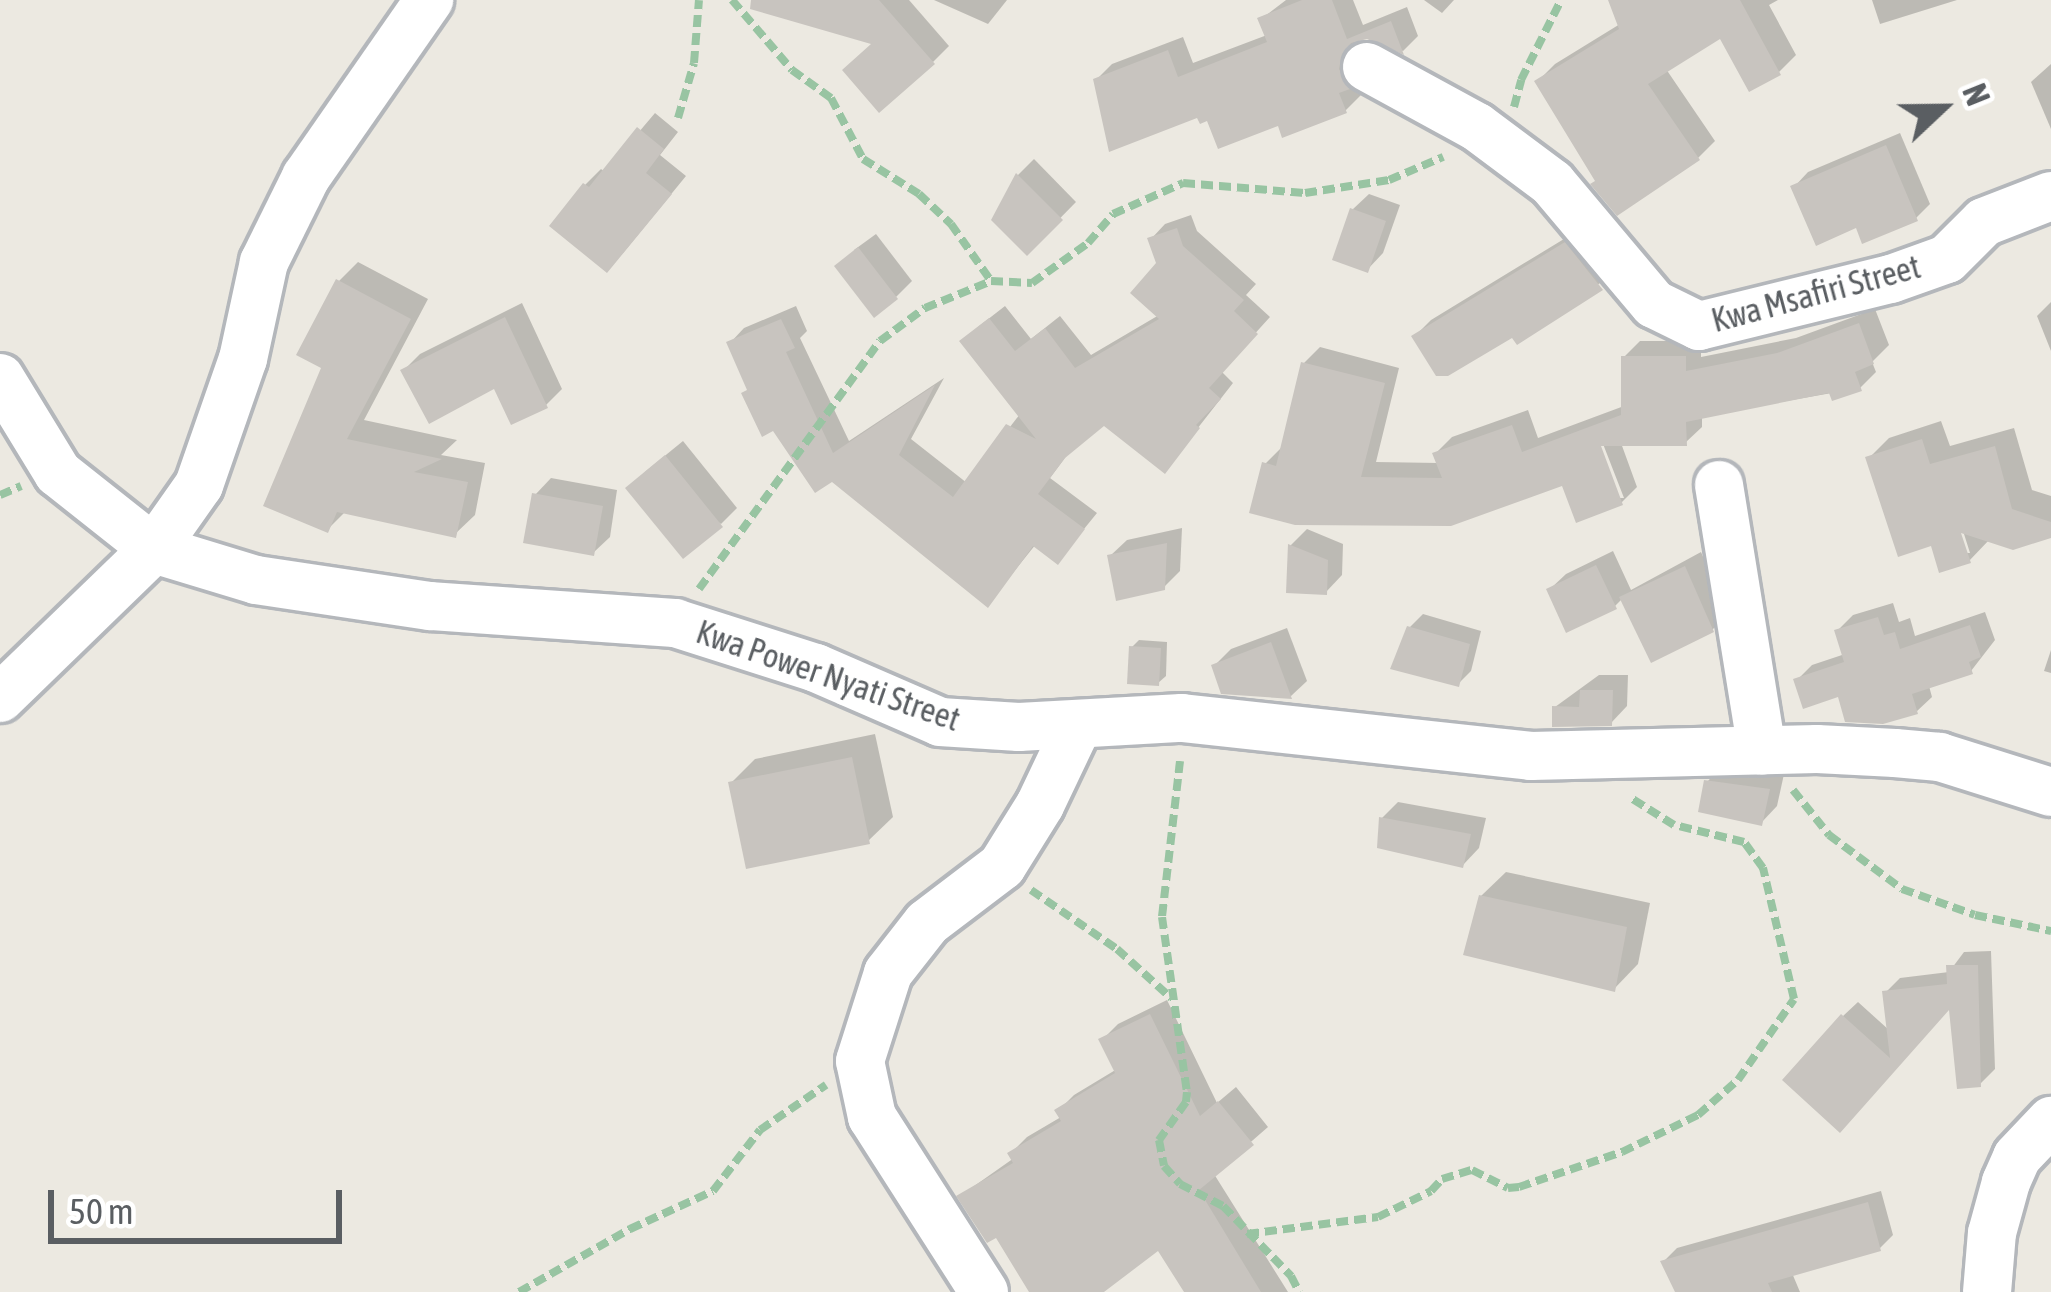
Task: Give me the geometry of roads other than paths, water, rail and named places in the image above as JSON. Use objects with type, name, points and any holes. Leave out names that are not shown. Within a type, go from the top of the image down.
[{"type":"street","points":[[0,698],[154,549],[199,484],[243,359],[264,262],[306,177],[429,0]]},
{"type":"street","name":"Kwa Msafiri Street","points":[[1367,67],[1434,100],[1552,183],[1654,304],[1699,326],[1891,279],[1947,259],[1984,222],[2051,196]]},
{"type":"street","points":[[0,379],[58,473],[154,549]]},
{"type":"street","points":[[1719,485],[1762,751]]},
{"type":"street","name":"Kwa Power Nyati Street","points":[[154,549],[256,580],[431,606],[675,622],[816,668],[940,722],[974,728],[1182,718],[1442,750],[1602,755],[1762,751],[1940,758],[2051,792]]},
{"type":"street","points":[[984,1292],[872,1117],[860,1061],[888,973],[927,923],[1002,866],[1040,805],[1078,725]]},
{"type":"street","points":[[1987,1292],[1992,1232],[2006,1182],[2018,1157],[2051,1121]]}]
